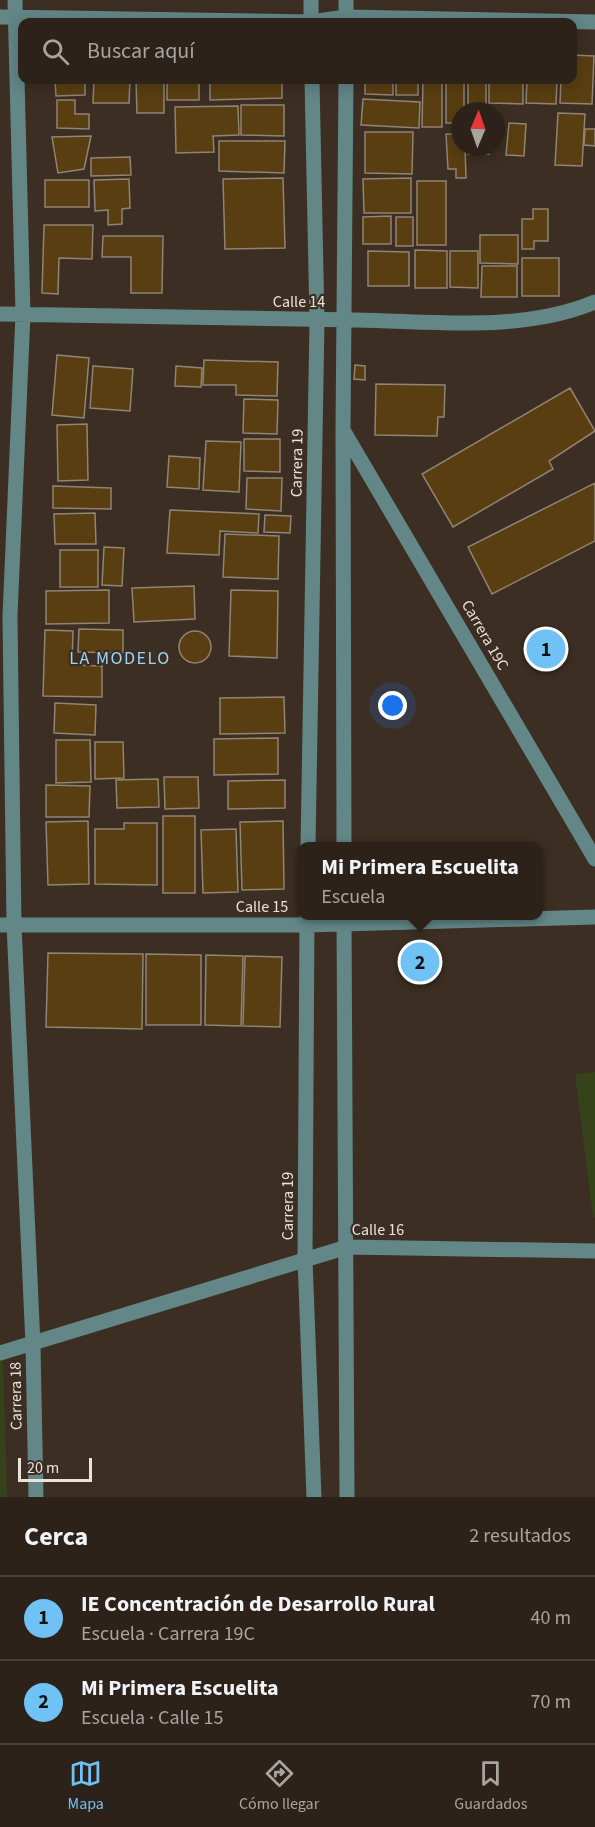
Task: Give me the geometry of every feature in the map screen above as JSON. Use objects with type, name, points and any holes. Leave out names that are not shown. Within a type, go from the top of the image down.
[{"type":"street","name":"Carrera 18","points":[[15,0],[7,17],[23,314],[5,616],[7,925],[33,1345],[36,1497]]},
{"type":"street","points":[[311,0],[311,18]]},
{"type":"street","points":[[346,0],[346,18]]},
{"type":"street","points":[[7,17],[68,18]]},
{"type":"street","points":[[577,22],[595,22]]},
{"type":"street","name":"Carrera 19","points":[[308,842],[317,321],[312,84]]},
{"type":"street","points":[[344,842],[343,429],[346,84]]},
{"type":"street","name":"Calle 14","points":[[0,314],[317,321],[511,322],[579,309],[595,302]]},
{"type":"street","name":"Carrera 19C","points":[[343,429],[595,859]]},
{"type":"street","name":"Calle 15","points":[[543,917],[595,917]]},
{"type":"street","name":"Carrera 19","points":[[307,920],[305,1259],[314,1497]]},
{"type":"street","name":"Calle 15","points":[[7,925],[307,920]]},
{"type":"street","points":[[345,920],[347,1497]]},
{"type":"street","name":"Calle 16","points":[[0,1353],[33,1345],[347,1247],[595,1251]]},
{"type":"green space","points":[[595,1072],[595,1217],[593,1217],[575,1074]]},
{"type":"green space","points":[[3,1360],[7,1497],[0,1497],[0,1362]]},
{"type":"building","points":[[577,55],[594,56],[592,104],[560,103],[561,84],[577,84]]},
{"type":"building","points":[[55,84],[85,84],[85,95],[56,96]]},
{"type":"building","points":[[94,84],[130,84],[129,103],[93,103]]},
{"type":"building","points":[[136,84],[164,84],[164,113],[137,113]]},
{"type":"building","points":[[167,84],[199,84],[199,100],[167,100]]},
{"type":"building","points":[[210,84],[282,84],[282,98],[210,100]]},
{"type":"building","points":[[365,84],[393,84],[393,95],[365,94]]},
{"type":"building","points":[[396,84],[418,84],[418,95],[396,95]]},
{"type":"building","points":[[423,84],[442,84],[442,127],[422,127]]},
{"type":"building","points":[[446,84],[464,84],[464,102],[451,102],[451,123],[446,123]]},
{"type":"building","points":[[468,84],[486,84],[486,102],[468,102]]},
{"type":"building","points":[[489,84],[523,84],[523,104],[489,102]]},
{"type":"building","points":[[527,84],[557,84],[556,104],[526,103]]},
{"type":"building","points":[[363,99],[420,102],[419,128],[361,125]]},
{"type":"building","points":[[57,100],[75,100],[75,114],[89,114],[89,129],[57,128]]},
{"type":"building","points":[[241,105],[284,105],[284,136],[241,135]]},
{"type":"building","points":[[238,106],[239,135],[213,136],[214,152],[176,153],[175,107]]},
{"type":"building","points":[[558,113],[585,114],[582,166],[555,165]]},
{"type":"building","points":[[509,123],[526,124],[524,156],[506,155]]},
{"type":"building","points":[[585,129],[595,129],[595,146],[584,145]]},
{"type":"building","points":[[365,132],[413,132],[412,174],[365,173]]},
{"type":"building","points":[[446,134],[451,134],[451,156],[465,156],[466,178],[456,178],[456,169],[448,169]]},
{"type":"building","points":[[91,136],[84,169],[58,173],[52,137]]},
{"type":"building","points":[[219,141],[285,141],[284,173],[219,171]]},
{"type":"building","points":[[130,157],[131,175],[91,176],[91,158]]},
{"type":"building","points":[[283,178],[285,248],[225,249],[223,179]]},
{"type":"building","points":[[411,178],[411,213],[364,213],[363,179]]},
{"type":"building","points":[[129,179],[130,208],[122,209],[122,224],[108,225],[108,210],[95,211],[94,180]]},
{"type":"building","points":[[45,180],[89,180],[89,207],[45,207]]},
{"type":"building","points":[[417,181],[446,181],[446,245],[417,245]]},
{"type":"building","points":[[533,209],[548,209],[548,241],[534,241],[534,249],[522,249],[522,219],[533,219]]},
{"type":"building","points":[[391,216],[391,244],[363,244],[363,217]]},
{"type":"building","points":[[396,217],[413,217],[413,246],[396,246]]},
{"type":"building","points":[[44,225],[93,225],[92,259],[59,258],[58,294],[42,293]]},
{"type":"building","points":[[480,235],[518,235],[518,264],[480,263]]},
{"type":"building","points":[[103,236],[163,236],[162,293],[131,293],[131,257],[102,257]]},
{"type":"building","points":[[415,250],[447,251],[447,288],[415,288]]},
{"type":"building","points":[[368,251],[409,252],[409,286],[368,286]]},
{"type":"building","points":[[450,251],[478,251],[478,288],[450,287]]},
{"type":"building","points":[[522,258],[559,258],[559,296],[522,296]]},
{"type":"building","points":[[482,266],[517,266],[517,297],[481,297]]},
{"type":"building","points":[[57,355],[89,358],[84,418],[52,415]]},
{"type":"building","points":[[204,360],[278,362],[277,396],[236,395],[236,385],[203,385]]},
{"type":"building","points":[[355,365],[365,366],[365,380],[354,379]]},
{"type":"building","points":[[93,366],[133,369],[130,411],[90,408]]},
{"type":"building","points":[[176,366],[202,368],[201,387],[175,386]]},
{"type":"building","points":[[376,384],[445,385],[444,417],[438,417],[437,436],[375,435]]},
{"type":"building","points":[[570,388],[595,431],[549,461],[553,469],[453,527],[422,474]]},
{"type":"building","points":[[244,399],[278,400],[277,434],[243,433]]},
{"type":"building","points":[[87,424],[88,480],[58,481],[57,425]]},
{"type":"building","points":[[244,439],[280,439],[280,472],[244,471]]},
{"type":"building","points":[[206,441],[241,442],[239,492],[203,490]]},
{"type":"building","points":[[169,456],[200,458],[199,489],[167,487]]},
{"type":"building","points":[[247,478],[282,478],[281,511],[246,509]]},
{"type":"building","points":[[595,483],[595,541],[492,594],[468,547]]},
{"type":"building","points":[[53,486],[111,488],[111,509],[53,508]]},
{"type":"building","points":[[170,510],[259,514],[258,533],[220,531],[219,555],[167,553]]},
{"type":"building","points":[[95,513],[96,544],[55,544],[54,514]]},
{"type":"building","points":[[265,515],[291,516],[290,533],[264,532]]},
{"type":"building","points":[[225,534],[279,536],[278,579],[223,577]]},
{"type":"building","points":[[104,547],[124,548],[122,586],[102,585]]},
{"type":"building","points":[[60,550],[98,550],[98,587],[60,587]]},
{"type":"building","points":[[194,586],[195,619],[134,622],[132,588]]},
{"type":"building","points":[[109,590],[109,623],[46,624],[46,591]]},
{"type":"building","points":[[231,590],[278,591],[277,658],[229,656]]},
{"type":"building","points":[[79,629],[123,630],[123,653],[78,652]]},
{"type":"building","points":[[45,630],[73,631],[72,665],[102,666],[102,697],[43,696]]},
{"type":"building","points":[[195,631],[207,635],[211,647],[207,659],[195,663],[183,659],[179,647],[183,635]]},
{"type":"building","points":[[284,697],[285,733],[220,734],[220,698]]},
{"type":"building","points":[[55,703],[96,705],[95,735],[54,733]]},
{"type":"building","points":[[278,738],[278,774],[214,775],[214,739]]},
{"type":"building","points":[[56,740],[90,740],[91,782],[56,783]]},
{"type":"building","points":[[95,742],[123,742],[124,778],[95,779]]},
{"type":"building","points":[[164,777],[198,777],[199,808],[165,809]]},
{"type":"building","points":[[158,779],[159,807],[117,808],[116,780]]},
{"type":"building","points":[[285,780],[285,808],[228,809],[228,781]]},
{"type":"building","points":[[46,785],[90,786],[89,817],[46,817]]},
{"type":"building","points":[[163,816],[195,816],[195,893],[163,893]]},
{"type":"building","points":[[88,821],[89,884],[48,885],[46,822]]},
{"type":"building","points":[[283,821],[284,889],[242,890],[240,822]]},
{"type":"building","points":[[124,823],[157,823],[157,885],[95,884],[95,829],[124,829]]},
{"type":"building","points":[[236,829],[238,892],[203,893],[201,830]]},
{"type":"building","points":[[48,953],[143,954],[142,1029],[46,1027]]},
{"type":"building","points":[[146,954],[201,955],[201,1025],[146,1025]]},
{"type":"building","points":[[206,955],[243,956],[241,1026],[205,1025]]},
{"type":"building","points":[[245,956],[282,957],[280,1027],[243,1026]]},
{"type":"place","name":"IE Concentración de Desarrollo Rural","points":[[546,649]]},
{"type":"place","name":"Mi Primera Escuelita","points":[[420,962]]},
{"type":"district","name":"LA MODELO","points":[[120,658]]}]
